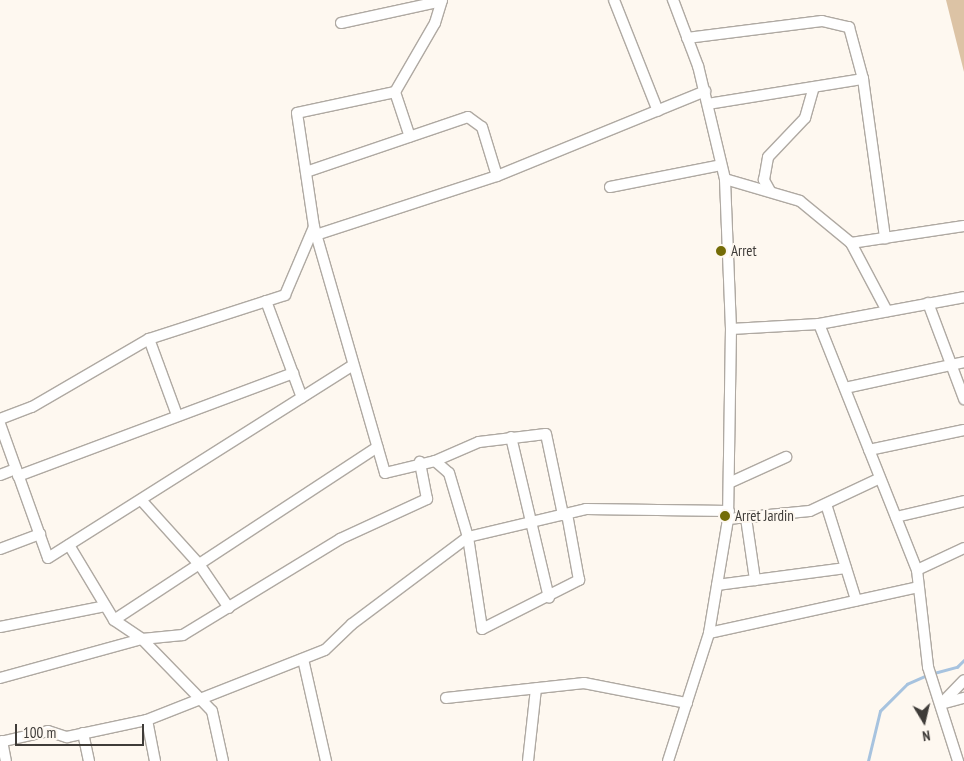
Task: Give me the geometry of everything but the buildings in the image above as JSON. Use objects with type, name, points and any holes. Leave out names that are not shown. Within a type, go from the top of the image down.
[{"type":"street","points":[[341,23],[442,0],[435,23],[396,92],[410,137]]},
{"type":"street","points":[[614,0],[658,111]]},
{"type":"street","points":[[668,761],[709,633],[728,515],[731,330],[725,179],[705,92],[673,0]]},
{"type":"street","points":[[687,38],[787,24],[835,23],[854,33],[863,80],[885,238]]},
{"type":"street","points":[[708,104],[863,80]]},
{"type":"street","points":[[770,191],[764,180],[768,157],[805,118],[814,87]]},
{"type":"street","points":[[396,92],[297,113],[315,231],[385,473],[420,462],[435,461],[478,442],[546,434],[579,580],[548,598],[482,629],[468,537],[449,473],[435,461]]},
{"type":"street","points":[[0,419],[32,407],[149,339],[285,295],[315,231],[497,176],[705,92]]},
{"type":"street","points":[[306,172],[468,117],[476,119],[497,176]]},
{"type":"street","points":[[610,187],[722,165]]},
{"type":"street","points":[[725,179],[770,191],[812,208],[851,243],[887,311]]},
{"type":"street","points":[[851,243],[964,226]]},
{"type":"street","points":[[731,330],[819,324],[964,297]]},
{"type":"street","points":[[266,301],[302,398]]},
{"type":"street","points":[[928,303],[964,400]]},
{"type":"street","points":[[819,324],[917,570],[928,667],[958,761]]},
{"type":"street","points":[[149,339],[177,414]]},
{"type":"street","points":[[845,388],[964,362]]},
{"type":"street","points":[[0,424],[48,558],[142,501],[353,365]]},
{"type":"street","points":[[0,474],[17,472],[293,373]]},
{"type":"street","points":[[869,450],[964,430]]},
{"type":"street","points":[[512,437],[548,598]]},
{"type":"street","points":[[114,620],[378,447]]},
{"type":"street","points":[[729,484],[786,457]]},
{"type":"street","points":[[1,675],[142,638],[183,635],[340,540],[427,499],[420,462]]},
{"type":"street","points":[[6,761],[1,742],[48,731],[68,736],[82,734],[147,720],[325,650],[352,624],[468,537],[586,509],[728,515],[746,518],[799,514],[826,504],[880,478]]},
{"type":"street","points":[[142,501],[199,564],[228,608]]},
{"type":"street","points":[[896,517],[964,501]]},
{"type":"street","points":[[826,504],[856,600]]},
{"type":"street","points":[[746,518],[755,580]]},
{"type":"street","points":[[0,549],[40,534]]},
{"type":"street","points":[[69,546],[114,620],[142,638],[212,712],[223,761]]},
{"type":"street","points":[[917,570],[964,548]]},
{"type":"street","points":[[717,585],[846,568]]},
{"type":"street","points":[[709,633],[918,587]]},
{"type":"street","points":[[0,627],[105,606]]},
{"type":"street","points":[[303,659],[326,761]]},
{"type":"street","points":[[941,704],[964,680]]},
{"type":"street","points":[[446,698],[584,684],[686,703]]},
{"type":"street","points":[[528,761],[536,688]]},
{"type":"street","points":[[941,704],[964,698]]},
{"type":"street","points":[[147,720],[155,761]]},
{"type":"street","points":[[82,734],[90,761]]},
{"type":"shaded area","points":[[946,0],[964,0],[964,72]]},
{"type":"waterway","points":[[934,673],[957,667],[964,660]]},
{"type":"waterway","points":[[868,761],[880,711],[907,684],[925,676]]},
{"type":"place","name":"Arret","points":[[721,251]]},
{"type":"place","name":"Arret Jardin","points":[[725,516]]}]
